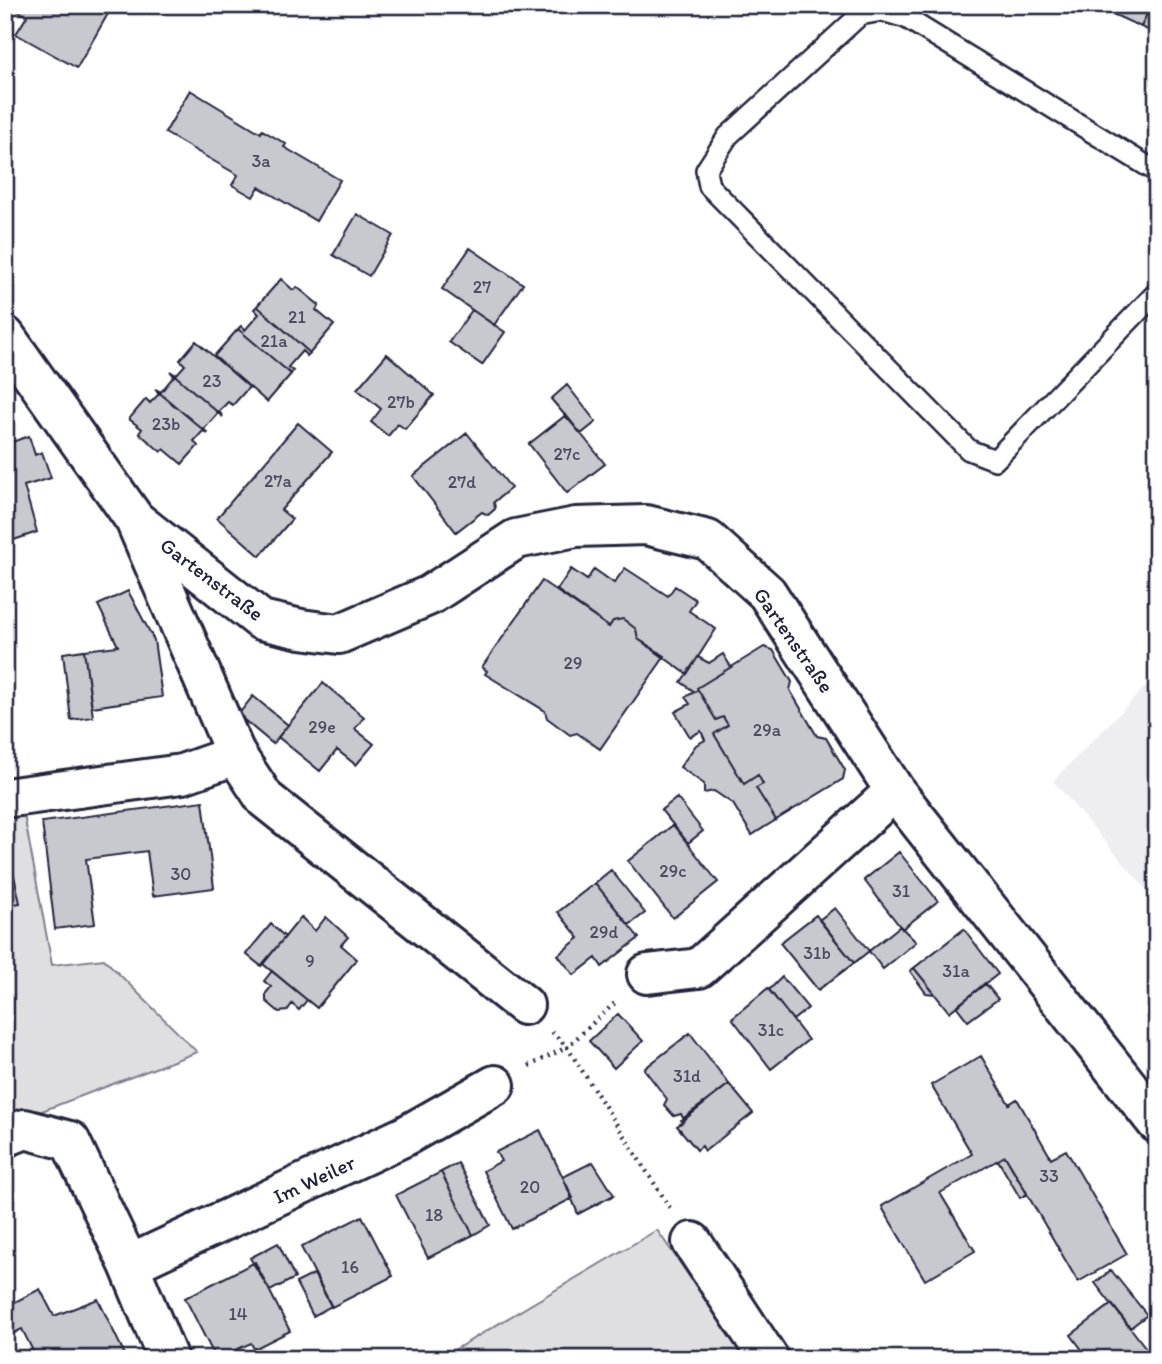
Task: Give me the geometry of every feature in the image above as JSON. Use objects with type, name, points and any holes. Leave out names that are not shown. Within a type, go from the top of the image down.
[{"type":"street","name":"Gartenstraße","points":[[5,335],[135,520],[236,755],[265,799],[524,1004]]},
{"type":"street","name":"Gartenstraße","points":[[135,520],[261,620],[339,634],[430,595],[516,539],[576,527],[646,524],[708,540],[767,593],[895,791],[1157,1123]]},
{"type":"street","points":[[5,798],[182,774],[236,755]]},
{"type":"street","points":[[647,974],[699,968],[895,791]]},
{"type":"street","name":"Im Weiler","points":[[129,1265],[405,1136],[495,1085]]},
{"type":"street","points":[[5,1137],[25,1129],[70,1141],[129,1265],[168,1359]]},
{"type":"street","points":[[692,1242],[769,1359]]},
{"type":"lane","points":[[1157,172],[1109,145],[976,58],[906,18],[882,11],[860,15],[728,136],[706,170],[709,186],[969,450],[995,460],[1157,292]]},
{"type":"path","points":[[567,1047],[647,974]]},
{"type":"path","points":[[524,1004],[567,1047],[692,1242]]},
{"type":"shaded area","points":[[1157,675],[1157,902],[1053,781]]},
{"type":"shaded area","points":[[23,809],[52,965],[104,959],[197,1052],[5,1125],[5,811]]},
{"type":"shaded area","points":[[657,1230],[747,1359],[439,1359]]},
{"type":"building","points":[[113,5],[77,68],[16,34],[27,16],[10,6]]},
{"type":"building","points":[[1093,5],[1151,5],[1141,27]]},
{"type":"building","points":[[1151,5],[1157,5],[1157,34],[1141,27]]},
{"type":"building","points":[[190,90],[261,133],[262,130],[286,144],[284,147],[340,180],[316,221],[259,187],[253,197],[232,185],[238,175],[165,133]]},
{"type":"building","points":[[357,214],[393,235],[369,276],[333,255]]},
{"type":"building","points":[[470,248],[523,284],[494,325],[442,289]]},
{"type":"building","points":[[281,279],[293,290],[297,287],[319,305],[316,310],[334,325],[310,353],[257,306]]},
{"type":"building","points":[[257,306],[310,353],[307,356],[302,351],[288,367],[293,371],[291,374],[238,329],[241,326],[245,330],[259,314],[254,309]]},
{"type":"building","points":[[472,310],[505,332],[482,365],[449,342]]},
{"type":"building","points":[[238,329],[291,374],[267,402],[214,356]]},
{"type":"building","points":[[196,341],[249,387],[233,405],[228,402],[219,411],[223,417],[170,371],[176,375],[185,365],[180,360]]},
{"type":"building","points":[[387,354],[434,395],[405,429],[398,424],[388,436],[371,422],[381,409],[357,389]]},
{"type":"building","points":[[170,371],[223,417],[218,413],[204,429],[208,434],[155,389],[161,392],[174,376]]},
{"type":"building","points":[[567,385],[596,422],[581,434],[551,399]]},
{"type":"building","points":[[155,389],[208,434],[203,431],[194,441],[198,446],[182,464],[164,449],[161,452],[139,433],[142,429],[129,419],[146,399],[150,403],[159,394]]},
{"type":"building","points":[[566,415],[605,464],[567,493],[529,444]]},
{"type":"building","points":[[5,422],[12,442],[29,436],[35,455],[42,452],[51,478],[24,486],[37,532],[8,542]]},
{"type":"building","points":[[298,423],[332,452],[281,510],[292,519],[260,556],[217,518]]},
{"type":"building","points":[[467,433],[511,488],[494,502],[495,509],[488,515],[482,512],[456,532],[413,476]]},
{"type":"building","points":[[625,568],[668,596],[675,586],[696,600],[689,611],[716,629],[687,674],[638,639],[636,629],[623,619],[613,621],[609,627],[557,590],[571,569],[587,580],[594,569],[614,583]]},
{"type":"building","points":[[542,581],[609,627],[613,621],[623,619],[636,629],[638,639],[665,656],[600,749],[577,733],[570,735],[547,718],[545,711],[485,674],[487,671],[482,667]]},
{"type":"building","points":[[128,591],[154,640],[162,697],[92,707],[84,650],[118,646],[98,605]]},
{"type":"building","points":[[764,647],[773,650],[792,682],[790,690],[817,736],[826,738],[845,770],[843,779],[776,820],[756,788],[763,784],[758,775],[744,784],[714,734],[728,725],[723,717],[716,720],[697,688]]},
{"type":"building","points":[[84,650],[93,717],[71,720],[63,653]]},
{"type":"building","points":[[723,654],[731,667],[697,688],[695,692],[681,682],[698,657],[709,663]]},
{"type":"building","points":[[323,683],[364,717],[355,729],[374,744],[356,765],[337,750],[320,771],[278,737]]},
{"type":"building","points":[[698,690],[716,720],[723,717],[728,725],[714,734],[744,784],[758,775],[763,784],[756,788],[776,820],[752,835],[733,804],[714,791],[704,793],[704,784],[680,767],[696,745],[705,740],[701,731],[690,737],[675,712],[690,704],[685,697]]},
{"type":"building","points":[[253,696],[288,725],[273,744],[238,715]]},
{"type":"building","points":[[677,798],[703,831],[688,843],[661,810]]},
{"type":"building","points":[[203,801],[214,888],[153,896],[147,851],[86,859],[95,924],[55,929],[42,822]]},
{"type":"building","points":[[673,825],[718,882],[673,918],[628,861]]},
{"type":"building","points":[[8,848],[20,903],[5,906],[5,849]]},
{"type":"building","points":[[899,852],[938,901],[902,929],[864,880]]},
{"type":"building","points":[[611,870],[645,913],[629,925],[595,883]]},
{"type":"building","points":[[595,883],[639,938],[602,967],[596,958],[574,975],[558,955],[579,938],[558,912]]},
{"type":"building","points":[[835,908],[869,951],[854,963],[819,920]]},
{"type":"building","points":[[816,915],[854,963],[818,990],[780,943]]},
{"type":"building","points":[[301,917],[315,931],[326,917],[348,937],[341,945],[357,959],[317,1008],[263,964]]},
{"type":"building","points":[[271,924],[285,937],[261,966],[246,954]]},
{"type":"building","points":[[900,926],[916,942],[883,969],[869,951]]},
{"type":"building","points":[[964,929],[998,974],[949,1012],[914,968]]},
{"type":"building","points":[[914,968],[935,994],[926,993],[910,971]]},
{"type":"building","points":[[272,971],[307,1000],[299,1010],[292,1004],[287,1011],[279,1012],[266,1001],[266,993],[271,987],[264,981]]},
{"type":"building","points":[[782,977],[808,1008],[793,1020],[769,990]]},
{"type":"building","points":[[985,983],[998,999],[968,1021],[957,1007]]},
{"type":"building","points":[[768,988],[808,1040],[771,1069],[732,1018]]},
{"type":"building","points":[[618,1014],[643,1041],[614,1068],[589,1041]]},
{"type":"building","points":[[690,1033],[729,1084],[684,1120],[681,1114],[674,1116],[664,1105],[667,1099],[644,1069]]},
{"type":"building","points":[[981,1056],[1009,1104],[1017,1099],[1051,1158],[1066,1150],[1127,1254],[1078,1282],[1005,1156],[940,1193],[975,1251],[925,1280],[882,1206],[972,1154],[931,1085]]},
{"type":"building","points":[[729,1084],[753,1113],[705,1151],[702,1146],[697,1150],[677,1126],[683,1122],[681,1120]]},
{"type":"building","points":[[540,1130],[573,1198],[512,1229],[483,1171],[501,1161],[496,1152]]},
{"type":"building","points":[[1005,1156],[1026,1191],[1027,1194],[1020,1198],[998,1160]]},
{"type":"building","points":[[593,1162],[614,1195],[578,1214],[563,1177]]},
{"type":"building","points":[[458,1163],[490,1225],[473,1235],[441,1172]]},
{"type":"building","points":[[441,1172],[473,1235],[428,1258],[396,1195]]},
{"type":"building","points":[[362,1216],[393,1276],[332,1307],[301,1247]]},
{"type":"building","points":[[278,1243],[295,1278],[270,1291],[250,1258]]},
{"type":"building","points":[[255,1262],[290,1331],[254,1349],[251,1343],[216,1359],[185,1298]]},
{"type":"building","points":[[1111,1270],[1147,1315],[1130,1328],[1095,1283]]},
{"type":"building","points":[[314,1274],[331,1306],[313,1316],[296,1283]]},
{"type":"building","points":[[40,1289],[54,1316],[98,1299],[127,1359],[37,1359],[22,1329],[8,1336],[5,1330],[5,1307]]},
{"type":"building","points":[[1112,1304],[1149,1352],[1140,1359],[1089,1359],[1071,1335]]}]
